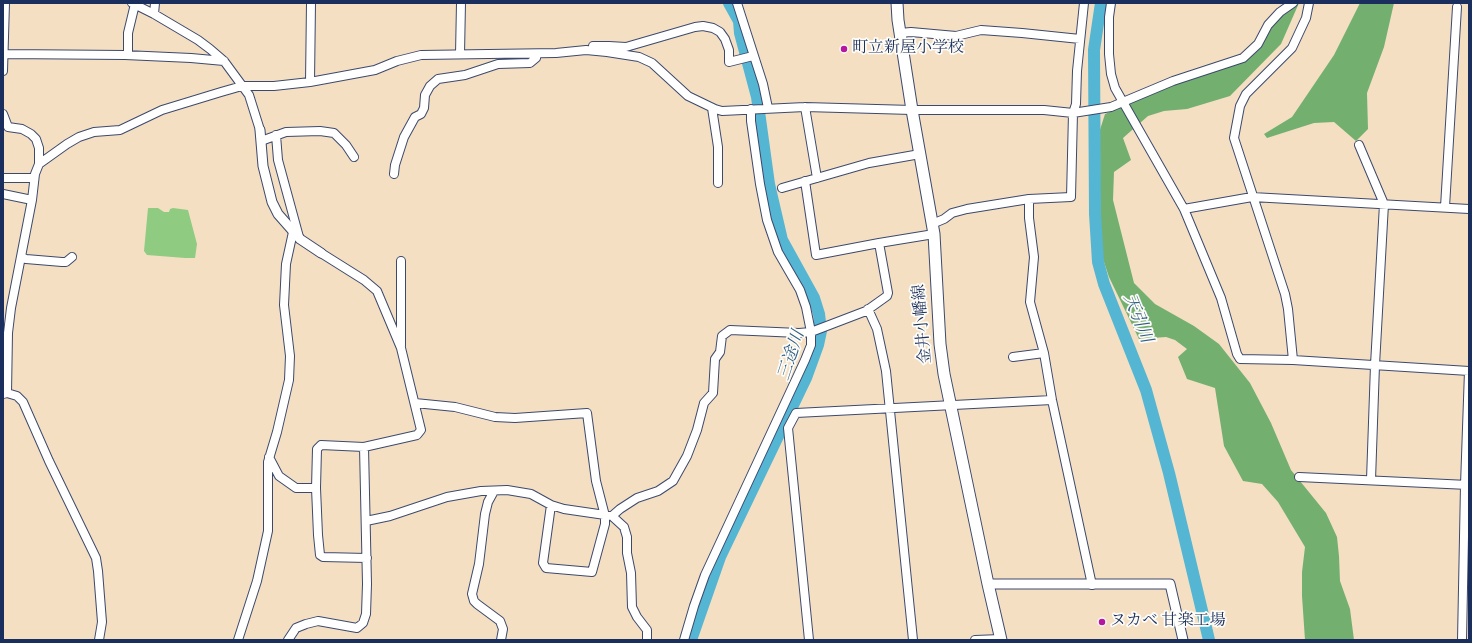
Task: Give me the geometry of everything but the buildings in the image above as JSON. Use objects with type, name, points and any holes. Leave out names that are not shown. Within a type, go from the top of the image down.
[{"type":"main road","name":"金井小幡線","points":[[897,3],[912,110],[933,229],[940,344],[944,374],[1001,639]]},
{"type":"street","points":[[3,71],[5,54],[5,3]]},
{"type":"street","points":[[128,55],[128,33],[133,3],[154,14],[210,49],[224,61],[249,96],[260,130],[263,166],[272,202],[278,214],[300,239],[364,280],[377,291],[401,348]]},
{"type":"street","points":[[154,14],[155,3]]},
{"type":"street","points":[[310,82],[311,3]]},
{"type":"street","points":[[460,54],[461,3]]},
{"type":"street","points":[[737,3],[762,84],[767,108]]},
{"type":"street","points":[[805,182],[816,255],[879,243],[933,229],[952,213],[967,209],[1029,199],[1071,197],[1074,113],[1084,3]]},
{"type":"street","points":[[1111,3],[1109,17],[1109,54],[1111,74],[1115,88],[1184,209],[1221,298],[1240,359],[1293,360],[1469,371],[1462,640]]},
{"type":"street","points":[[40,164],[79,137],[94,132],[120,130],[162,110],[242,86],[274,86],[310,82],[375,70],[396,61],[421,55],[538,54],[586,50],[639,56],[652,63],[688,96],[712,108],[722,111],[805,107],[912,110],[1030,110],[1074,113],[1111,108],[1173,81],[1243,58],[1258,44],[1268,25],[1280,12],[1293,3]]},
{"type":"street","points":[[1293,360],[1285,294],[1256,201],[1252,197],[1234,138],[1240,106],[1246,94],[1292,48],[1306,18],[1309,3]]},
{"type":"street","points":[[1445,207],[1457,7]]},
{"type":"street","points":[[555,49],[609,46],[626,47],[703,26],[713,28],[720,32],[725,39],[729,50],[729,62],[753,56]]},
{"type":"street","points":[[900,33],[911,32],[956,36],[981,30],[1080,39]]},
{"type":"street","points":[[5,54],[128,55],[224,61]]},
{"type":"street","points":[[394,174],[395,165],[404,137],[414,117],[421,114],[424,108],[425,95],[430,86],[438,79],[466,75],[498,64],[530,63],[538,54]]},
{"type":"street","points":[[805,107],[818,178]]},
{"type":"street","points":[[712,108],[718,147],[718,183]]},
{"type":"street","points":[[684,640],[705,575],[805,360],[810,344],[811,332],[806,307],[800,290],[778,252],[767,220],[759,178],[751,109]]},
{"type":"street","points":[[3,114],[8,127],[22,129],[36,139],[39,148],[40,164],[34,178],[32,200],[11,308],[8,333],[5,394],[16,396],[23,402],[28,410],[49,461],[96,558],[102,622],[99,640]]},
{"type":"street","points":[[261,141],[286,132],[320,131],[334,133],[346,145],[354,157]]},
{"type":"street","points":[[276,135],[278,160],[300,239]]},
{"type":"street","points":[[1359,145],[1384,204],[1370,480]]},
{"type":"street","points":[[782,188],[869,163],[920,154]]},
{"type":"street","points":[[3,178],[34,178]]},
{"type":"street","points":[[3,194],[32,200]]},
{"type":"street","points":[[1184,209],[1252,197],[1469,209]]},
{"type":"street","points":[[1029,199],[1029,218],[1034,257],[1030,302],[1044,353],[1052,400],[1092,585]]},
{"type":"street","points":[[238,640],[257,581],[268,531],[267,481],[269,457],[277,432],[289,380],[290,356],[284,305],[286,264],[293,232]]},
{"type":"street","points":[[551,505],[543,563],[546,568],[592,572],[608,516],[637,498],[658,491],[672,481],[687,456],[697,430],[704,403],[713,393],[715,359],[720,352],[722,336],[730,330],[800,333],[811,332],[868,309],[887,296],[888,293],[879,243]]},
{"type":"street","points":[[21,257],[26,260],[62,262],[66,262],[72,257]]},
{"type":"street","points":[[367,558],[323,557],[320,555],[316,488],[317,449],[321,445],[364,447],[417,435],[421,430],[405,370],[401,348],[401,261]]},
{"type":"street","points":[[868,309],[877,329],[886,371],[913,640]]},
{"type":"street","points":[[1013,358],[1044,353]]},
{"type":"street","points":[[809,640],[788,428],[796,413],[1052,400]]},
{"type":"street","points":[[415,403],[455,407],[495,417],[515,418],[586,413],[596,481],[608,516]]},
{"type":"street","points":[[288,640],[296,628],[318,621],[357,628],[363,623],[366,614],[367,558],[364,447]]},
{"type":"street","points":[[269,457],[279,476],[296,488],[316,488]]},
{"type":"street","points":[[1299,476],[1467,485]]},
{"type":"street","points":[[366,521],[390,516],[447,497],[481,491],[507,490],[531,494],[551,505],[608,516],[624,527],[627,537],[627,553],[631,573],[632,607],[637,617],[647,630],[647,640]]},
{"type":"street","points":[[494,491],[488,502],[485,514],[479,564],[472,594],[474,601],[477,604],[500,621],[503,629],[501,640]]},
{"type":"street","points":[[988,584],[1170,584],[1183,640]]},
{"type":"street","points":[[975,640],[1001,639]]},
{"type":"green space","points":[[1299,3],[1281,44],[1230,96],[1187,109],[1164,111],[1148,116],[1123,138],[1131,160],[1114,172],[1113,200],[1134,283],[1155,304],[1194,326],[1219,344],[1250,383],[1271,423],[1291,470],[1326,513],[1337,537],[1340,581],[1350,609],[1354,640],[1305,640],[1302,572],[1305,547],[1278,502],[1262,484],[1243,481],[1224,446],[1215,388],[1187,379],[1178,357],[1187,349],[1175,340],[1166,337],[1139,339],[1109,277],[1102,256],[1098,136],[1105,114],[1174,84],[1247,60],[1271,26],[1283,14]]},
{"type":"green space","points":[[1360,3],[1394,3],[1384,47],[1367,93],[1368,129],[1356,141],[1334,122],[1314,123],[1267,138],[1264,134],[1292,117],[1334,55]]},
{"type":"green space","points":[[148,208],[158,208],[164,212],[169,212],[170,209],[173,208],[188,210],[197,244],[195,258],[147,255],[144,251]]},
{"type":"waterway","name":"三途川","points":[[691,640],[720,557],[806,378],[818,345],[821,331],[819,314],[814,298],[782,240],[769,184],[757,97],[740,33],[739,21],[729,3]]},
{"type":"waterway","name":"天引川","points":[[1101,3],[1094,50],[1095,214],[1098,262],[1104,284],[1146,390],[1169,473],[1209,640]]},
{"type":"place","name":"町立新屋小学校","points":[[844,49]]},
{"type":"place","name":"ヌカベ 甘楽工場","points":[[1102,622]]}]
